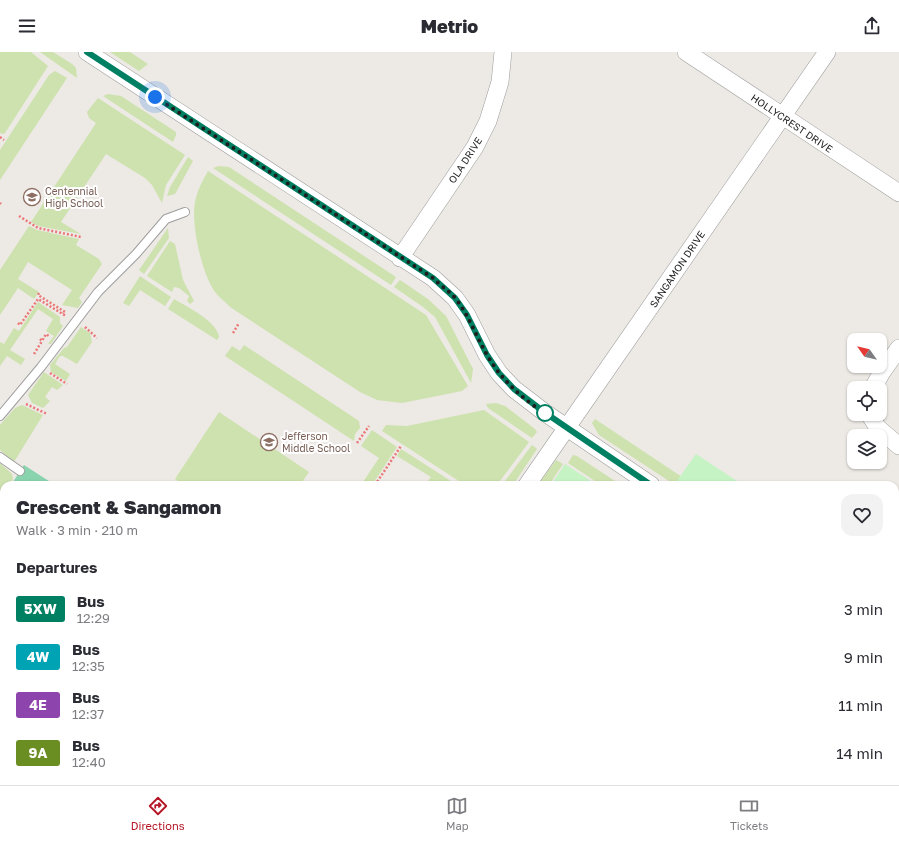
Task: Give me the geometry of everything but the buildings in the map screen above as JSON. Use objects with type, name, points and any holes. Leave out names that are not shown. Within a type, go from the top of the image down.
[{"type":"street","points":[[87,52],[400,258],[433,278],[455,298],[467,315],[487,355],[499,373],[514,389],[531,404],[645,481]]},
{"type":"street","name":"OLA DRIVE","points":[[400,258],[475,147],[488,121],[500,82],[503,52]]},
{"type":"street","name":"HOLLYCREST DRIVE","points":[[686,52],[782,117],[899,193]]},
{"type":"street","name":"SANGAMON DRIVE","points":[[530,481],[827,52]]},
{"type":"street","points":[[877,381],[899,348]]},
{"type":"street","points":[[874,421],[878,428],[899,446]]},
{"type":"lane","points":[[0,416],[15,399],[98,292],[136,254],[166,219],[185,212]]},
{"type":"lane","points":[[0,457],[20,471]]},
{"type":"path","points":[[0,137],[4,140]]},
{"type":"path","points":[[19,216],[38,228],[81,237]]},
{"type":"path","points":[[40,293],[38,295],[65,312],[63,314]]},
{"type":"path","points":[[18,323],[20,325],[38,298],[76,321],[97,338]]},
{"type":"path","points":[[233,333],[239,323]]},
{"type":"path","points":[[39,346],[41,340],[46,334],[50,336],[49,339]]},
{"type":"path","points":[[15,399],[47,414]]},
{"type":"path","points":[[357,443],[369,426]]},
{"type":"path","points":[[378,481],[400,446]]},
{"type":"green space","points":[[0,52],[31,52],[48,66],[3,134],[0,133]]},
{"type":"green space","points":[[40,52],[53,52],[72,64],[76,68],[77,78]]},
{"type":"green space","points":[[110,52],[130,52],[148,64],[139,71]]},
{"type":"green space","points":[[55,71],[67,78],[0,180],[0,150],[49,75]]},
{"type":"green space","points":[[108,94],[121,96],[176,132],[173,142],[103,96]]},
{"type":"green space","points":[[98,98],[185,155],[166,185],[162,203],[152,185],[145,178],[106,154],[61,222],[81,234],[38,226],[31,222],[96,123],[89,118],[87,112]]},
{"type":"green space","points":[[188,157],[193,161],[175,194],[167,196],[170,187]]},
{"type":"green space","points":[[219,166],[229,167],[396,277],[391,285],[213,168]]},
{"type":"green space","points":[[208,171],[426,315],[468,386],[462,391],[402,403],[377,400],[360,392],[230,307],[215,292],[205,270],[198,247],[194,222],[195,202],[202,182]]},
{"type":"green space","points":[[29,226],[37,230],[79,239],[76,245],[99,259],[102,264],[79,298],[82,302],[78,308],[62,305],[72,290],[28,262],[18,279],[39,292],[34,299],[18,288],[0,315],[0,270]]},
{"type":"green space","points":[[168,228],[169,238],[144,274],[139,270]]},
{"type":"green space","points":[[170,241],[175,244],[183,280],[194,301],[190,304],[187,301],[189,296],[179,288],[174,287],[172,292],[147,276]]},
{"type":"green space","points":[[140,276],[171,297],[165,306],[140,290],[129,306],[123,303]]},
{"type":"green space","points":[[400,280],[428,299],[446,316],[473,369],[471,383],[435,317],[394,287]]},
{"type":"green space","points":[[174,299],[201,315],[213,325],[219,337],[217,340],[168,309]]},
{"type":"green space","points":[[38,302],[60,317],[60,323],[63,326],[51,344],[48,344],[54,336],[46,331],[53,319],[38,309],[10,350],[25,359],[21,365],[7,356],[0,366],[0,342],[4,344],[14,328],[19,331]]},
{"type":"green space","points":[[81,327],[90,333],[92,342],[77,364],[63,356],[60,356],[55,364],[70,374],[66,381],[51,372],[50,365],[64,348],[67,347]]},
{"type":"green space","points":[[244,345],[359,421],[360,428],[355,434],[354,441],[225,356],[232,346],[240,351]]},
{"type":"green space","points":[[44,372],[63,385],[57,390],[52,387],[45,397],[50,401],[43,408],[32,403],[28,395]]},
{"type":"green space","points":[[496,403],[505,406],[537,432],[532,438],[488,408],[486,404]]},
{"type":"green space","points":[[22,405],[43,415],[14,462],[0,450],[0,425],[15,408]]},
{"type":"green space","points":[[484,410],[529,442],[500,481],[459,481],[382,431],[386,425],[407,426]]},
{"type":"green space","points":[[219,412],[309,472],[303,481],[178,481],[175,479]]},
{"type":"green space","points":[[595,419],[688,481],[669,481],[599,435],[592,423]]},
{"type":"green space","points":[[372,430],[397,447],[375,481],[364,481],[379,458],[361,446]]},
{"type":"green space","points":[[532,445],[537,449],[516,481],[505,481]]},
{"type":"green space","points":[[401,449],[451,481],[428,481],[431,477],[397,456]]},
{"type":"green space","points":[[696,454],[737,481],[677,481]]},
{"type":"green space","points":[[573,455],[577,456],[615,481],[595,481],[568,463]]},
{"type":"green space","points":[[556,460],[563,464],[552,481],[541,481]]},
{"type":"green space","points":[[0,463],[12,474],[13,479],[12,481],[0,481]]},
{"type":"green space","points":[[565,464],[591,481],[554,481]]},
{"type":"green space","points":[[24,465],[49,481],[14,481]]},
{"type":"bus line","name":"5XW","points":[[87,52],[400,258],[433,278],[455,298],[467,315],[487,355],[499,373],[514,389],[531,404],[645,481]]},
{"type":"place","name":"Centennial High School","points":[[32,197]]},
{"type":"place","name":"Jefferson Middle School","points":[[269,442]]},
{"type":"route","points":[[155,97],[400,258],[433,278],[455,298],[467,315],[487,355],[499,373],[531,404],[545,413]]}]
